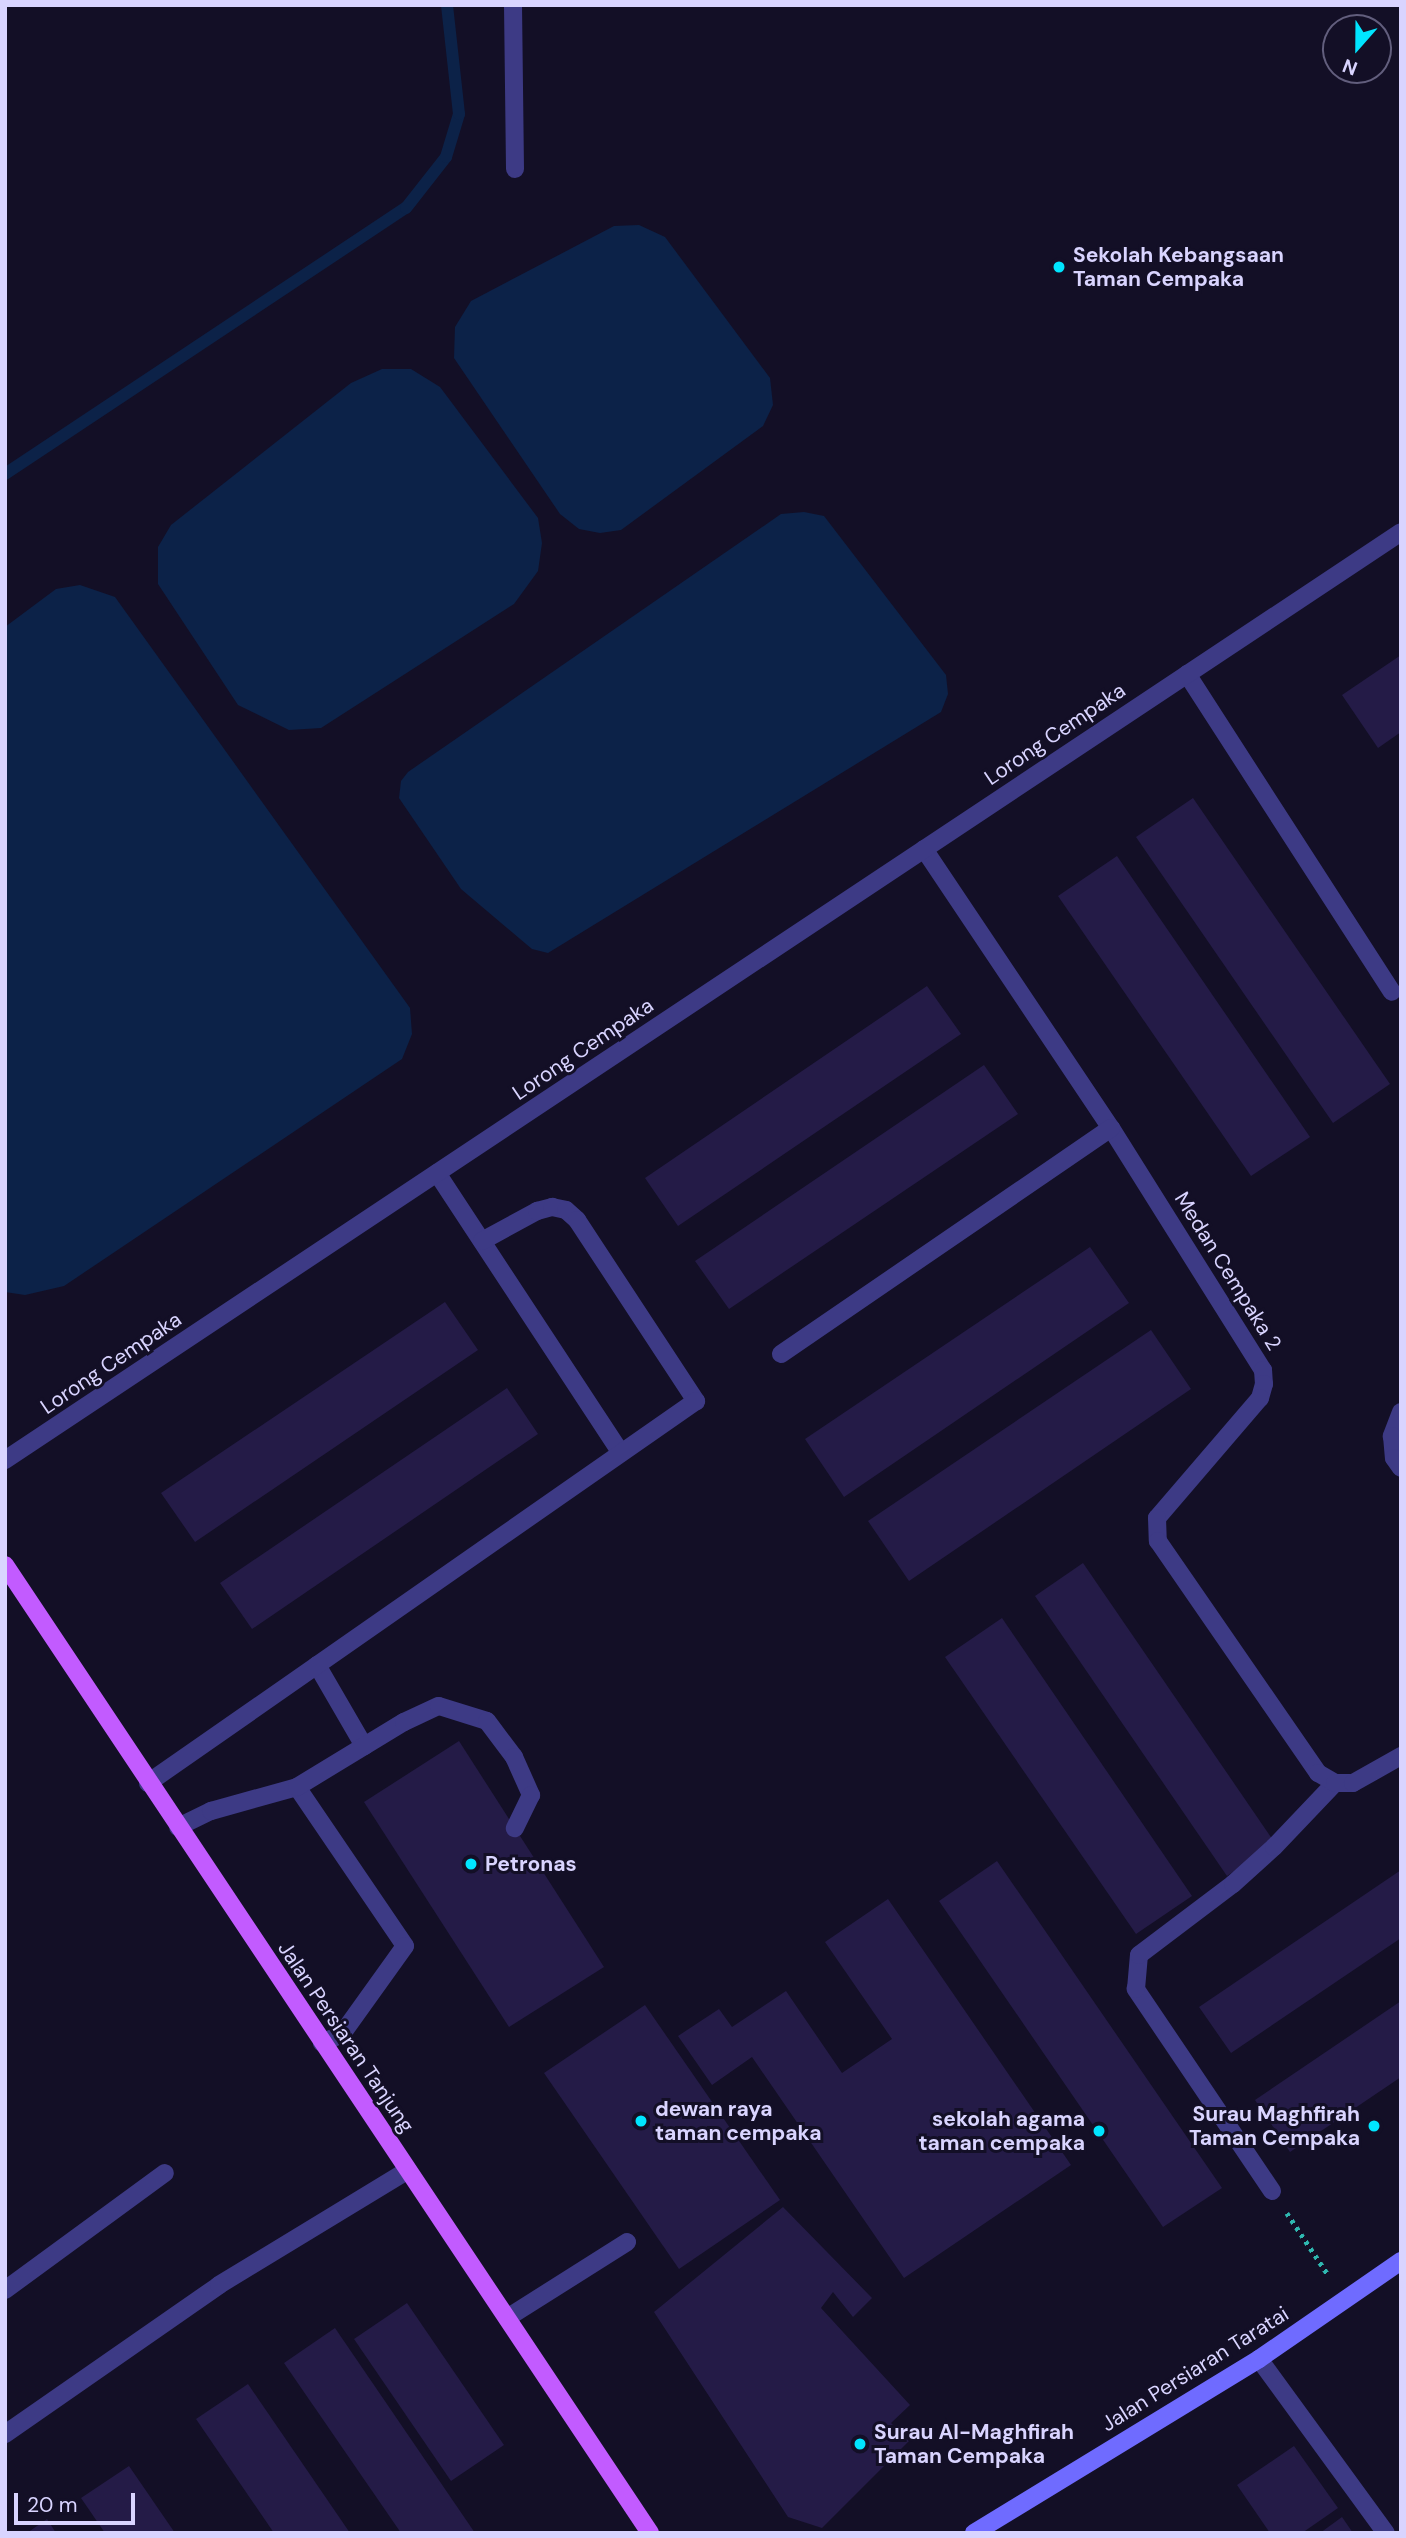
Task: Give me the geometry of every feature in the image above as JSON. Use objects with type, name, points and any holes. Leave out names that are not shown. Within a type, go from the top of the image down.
[{"type":"main road","name":"Jalan Persiaran Tanjung","points":[[5,1565],[650,2533]]},
{"type":"street","points":[[513,5],[515,169]]},
{"type":"street","name":"Lorong Cempaka","points":[[5,1461],[1401,532]]},
{"type":"street","points":[[1187,674],[1392,992]]},
{"type":"street","name":"Medan Cempaka 2","points":[[924,849],[1111,1129],[1263,1370],[1264,1384],[1260,1398],[1157,1518],[1158,1541],[1318,1773],[1335,1783]]},
{"type":"street","points":[[781,1354],[1111,1129]]},
{"type":"street","points":[[438,1173],[621,1453]]},
{"type":"street","points":[[148,1783],[696,1401],[577,1220],[566,1210],[552,1207],[537,1211],[482,1241]]},
{"type":"street","points":[[1401,1412],[1392,1436],[1394,1458],[1401,1468]]},
{"type":"street","points":[[317,1665],[364,1746]]},
{"type":"street","points":[[178,1827],[211,1811],[297,1787],[364,1746],[439,1706],[488,1721],[514,1758],[531,1795],[514,1828]]},
{"type":"street","points":[[1272,2191],[1136,1989],[1139,1955],[1233,1884],[1274,1847],[1335,1783],[1353,1783],[1401,1756]]},
{"type":"street","points":[[297,1787],[405,1946],[342,2034],[322,2043]]},
{"type":"street","points":[[5,2434],[219,2285],[408,2170]]},
{"type":"street","points":[[5,2290],[165,2173]]},
{"type":"street","points":[[507,2318],[628,2242]]},
{"type":"street","name":"Jalan Persiaran Taratai","points":[[974,2533],[1259,2359],[1401,2261]]},
{"type":"street","points":[[1259,2359],[1386,2533]]},
{"type":"path","points":[[1272,2191],[1345,2300]]},
{"type":"water","points":[[639,225],[665,237],[770,378],[773,405],[763,426],[621,530],[600,533],[579,529],[560,514],[454,358],[455,327],[471,301],[614,226]]},
{"type":"water","points":[[382,369],[411,369],[440,387],[538,518],[542,543],[538,571],[514,604],[321,728],[289,730],[238,705],[158,584],[158,547],[171,525],[351,383]]},
{"type":"water","points":[[804,512],[824,516],[946,675],[948,694],[941,712],[548,953],[532,949],[461,889],[399,798],[401,781],[408,772],[781,514]]},
{"type":"water","points":[[80,585],[115,597],[410,1008],[412,1034],[402,1059],[64,1286],[25,1295],[5,1292],[5,627],[56,589]]},
{"type":"building","points":[[1401,655],[1401,732],[1378,748],[1342,695]]},
{"type":"building","points":[[1193,798],[1390,1084],[1333,1123],[1136,837]]},
{"type":"building","points":[[1117,856],[1310,1137],[1251,1176],[1058,896]]},
{"type":"building","points":[[927,986],[961,1034],[678,1226],[645,1178]]},
{"type":"building","points":[[984,1065],[1018,1114],[729,1309],[695,1261]]},
{"type":"building","points":[[1090,1247],[1129,1303],[844,1497],[805,1439]]},
{"type":"building","points":[[445,1302],[478,1350],[195,1542],[161,1493]]},
{"type":"building","points":[[1151,1330],[1191,1389],[909,1581],[868,1521]]},
{"type":"building","points":[[507,1388],[538,1434],[252,1629],[220,1583]]},
{"type":"building","points":[[1083,1563],[1275,1843],[1227,1876],[1035,1596]]},
{"type":"building","points":[[1002,1618],[1192,1896],[1136,1934],[945,1657]]},
{"type":"building","name":"Petronas","points":[[459,1741],[604,1967],[509,2027],[364,1802]]},
{"type":"building","points":[[997,1861],[1222,2188],[1163,2227],[939,1901]]},
{"type":"building","points":[[1401,1870],[1401,1938],[1231,2053],[1199,2007]]},
{"type":"building","points":[[888,1899],[1071,2165],[904,2278],[752,2057],[712,2085],[678,2036],[719,2009],[732,2027],[786,1991],[842,2073],[892,2039],[825,1942]]},
{"type":"building","points":[[1401,2001],[1401,2077],[1290,2152],[1255,2100]]},
{"type":"building","points":[[645,2005],[780,2200],[679,2269],[544,2073]]},
{"type":"building","points":[[783,2207],[872,2298],[853,2317],[833,2292],[821,2308],[910,2405],[891,2423],[909,2441],[822,2528],[788,2517],[654,2312]]},
{"type":"building","points":[[407,2303],[504,2445],[451,2481],[354,2339]]},
{"type":"building","points":[[335,2328],[475,2533],[401,2533],[284,2363]]},
{"type":"building","points":[[248,2384],[350,2533],[274,2533],[196,2419]]},
{"type":"building","points":[[1294,2446],[1338,2508],[1302,2533],[1270,2533],[1237,2485]]},
{"type":"building","points":[[129,2466],[175,2533],[105,2533],[81,2498]]},
{"type":"building","points":[[1342,2517],[1353,2533],[1320,2533]]},
{"type":"building","points":[[47,2519],[56,2533],[27,2533]]},
{"type":"waterway","points":[[5,474],[406,208],[446,157],[459,114],[447,5]]},
{"type":"place","name":"Sekolah Kebangsaan Taman Cempaka","points":[[1059,267]]},
{"type":"place","name":"Petronas","points":[[471,1864]]},
{"type":"place","name":"dewan raya taman cempaka","points":[[641,2121]]},
{"type":"place","name":"Surau Maghfirah Taman Cempaka","points":[[1374,2126]]},
{"type":"place","name":"sekolah agama taman cempaka","points":[[1099,2131]]},
{"type":"place","name":"Surau Al-Maghfirah Taman Cempaka","points":[[860,2444]]}]
